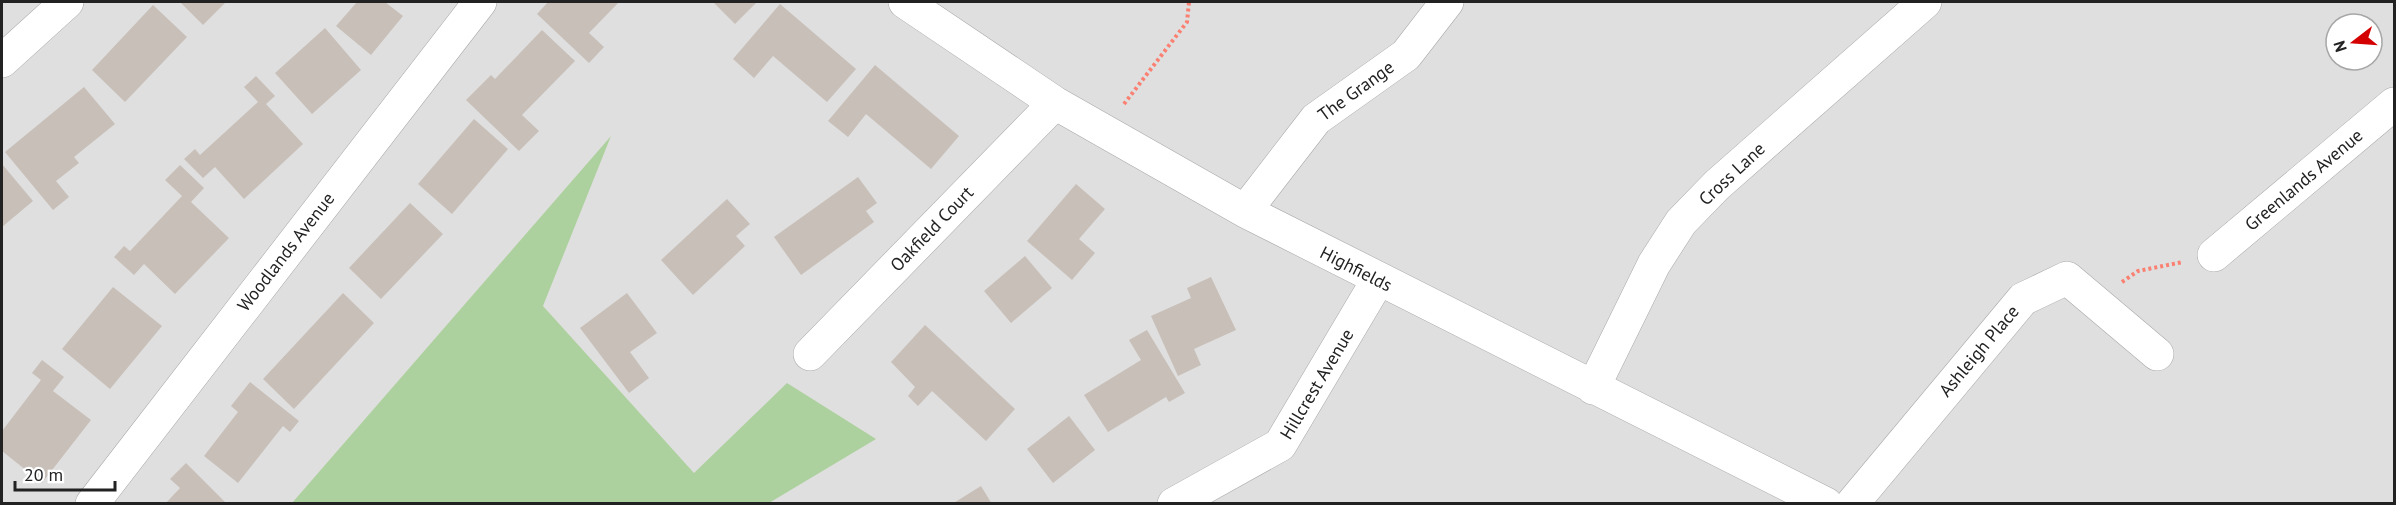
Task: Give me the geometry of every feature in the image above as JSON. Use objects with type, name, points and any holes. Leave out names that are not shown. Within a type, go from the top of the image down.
[{"type":"street","points":[[2,61],[67,2]]},
{"type":"street","name":"Woodlands Avenue","points":[[92,504],[480,2]]},
{"type":"street","name":"Highfields","points":[[905,2],[1055,103],[1245,211],[1807,499]]},
{"type":"street","name":"The Grange","points":[[1245,211],[1316,119],[1406,55],[1446,2]]},
{"type":"street","name":"Cross Lane","points":[[1593,388],[1654,264],[1681,222],[1717,185],[1925,2]]},
{"type":"street","name":"Oakfield Court","points":[[810,354],[1055,103]]},
{"type":"street","name":"Greenlands Avenue","points":[[2214,255],[2394,106]]},
{"type":"street","name":"Ashleigh Place","points":[[1852,504],[2023,299],[2067,278],[2157,354]]},
{"type":"street","name":"Hillcrest Avenue","points":[[1174,504],[1280,445],[1378,280]]},
{"type":"path","points":[[1104,131],[1187,22],[1189,2]]},
{"type":"path","points":[[2094,301],[2138,272],[2214,255]]},
{"type":"shaded area","points":[[2,2],[2394,2],[2394,503],[2,503]]},
{"type":"green space","points":[[611,136],[543,306],[694,473],[787,383],[876,439],[769,503],[292,503]]},
{"type":"building","points":[[180,2],[226,2],[203,25]]},
{"type":"building","points":[[357,2],[385,2],[403,16],[371,55],[336,26]]},
{"type":"building","points":[[548,2],[619,2],[589,33],[604,47],[589,63],[537,14]]},
{"type":"building","points":[[713,2],[757,2],[735,24]]},
{"type":"building","points":[[780,4],[856,69],[827,102],[773,56],[754,78],[733,59]]},
{"type":"building","points":[[153,5],[187,37],[125,102],[92,70]]},
{"type":"building","points":[[325,28],[361,70],[312,114],[275,73]]},
{"type":"building","points":[[542,30],[575,61],[522,115],[539,131],[519,151],[466,100],[491,75],[495,79]]},
{"type":"building","points":[[875,65],[959,136],[931,169],[866,114],[848,137],[828,121]]},
{"type":"building","points":[[256,76],[275,96],[266,104],[303,144],[244,199],[215,167],[203,178],[184,159],[195,149],[200,155],[258,102],[244,87]]},
{"type":"building","points":[[84,87],[115,124],[74,157],[79,163],[56,181],[69,197],[53,210],[5,152]]},
{"type":"building","points":[[474,119],[508,149],[452,214],[418,184]]},
{"type":"building","points":[[2,164],[33,201],[2,227]]},
{"type":"building","points":[[180,165],[204,188],[191,202],[229,238],[175,294],[144,264],[134,275],[114,257],[124,246],[130,251],[182,196],[165,180]]},
{"type":"building","points":[[858,177],[877,203],[866,211],[874,222],[801,275],[774,237]]},
{"type":"building","points":[[1076,184],[1105,209],[1079,239],[1095,253],[1072,280],[1027,241]]},
{"type":"building","points":[[727,199],[750,224],[736,236],[745,246],[693,295],[661,260]]},
{"type":"building","points":[[410,203],[443,234],[381,299],[349,268]]},
{"type":"building","points":[[1025,256],[1052,288],[1011,323],[984,291]]},
{"type":"building","points":[[1211,277],[1236,330],[1194,349],[1201,365],[1178,376],[1151,316],[1191,298],[1187,288]]},
{"type":"building","points":[[113,287],[162,326],[110,389],[62,349]]},
{"type":"building","points":[[343,293],[374,323],[294,409],[263,379]]},
{"type":"building","points":[[627,293],[657,333],[630,352],[649,378],[629,393],[580,328]]},
{"type":"building","points":[[925,325],[1015,409],[986,441],[932,391],[918,406],[908,396],[915,387],[891,362]]},
{"type":"building","points":[[1147,330],[1185,393],[1169,402],[1166,397],[1108,432],[1084,395],[1141,360],[1129,340]]},
{"type":"building","points":[[42,360],[64,377],[53,391],[91,420],[42,483],[2,451],[2,431],[41,380],[32,373]]},
{"type":"building","points":[[250,382],[299,421],[290,432],[283,426],[238,483],[204,456],[238,412],[231,406]]},
{"type":"building","points":[[1069,416],[1095,450],[1053,483],[1027,449]]},
{"type":"building","points":[[186,463],[227,504],[165,504],[180,488],[170,479]]},
{"type":"building","points":[[981,486],[992,504],[952,504]]}]
